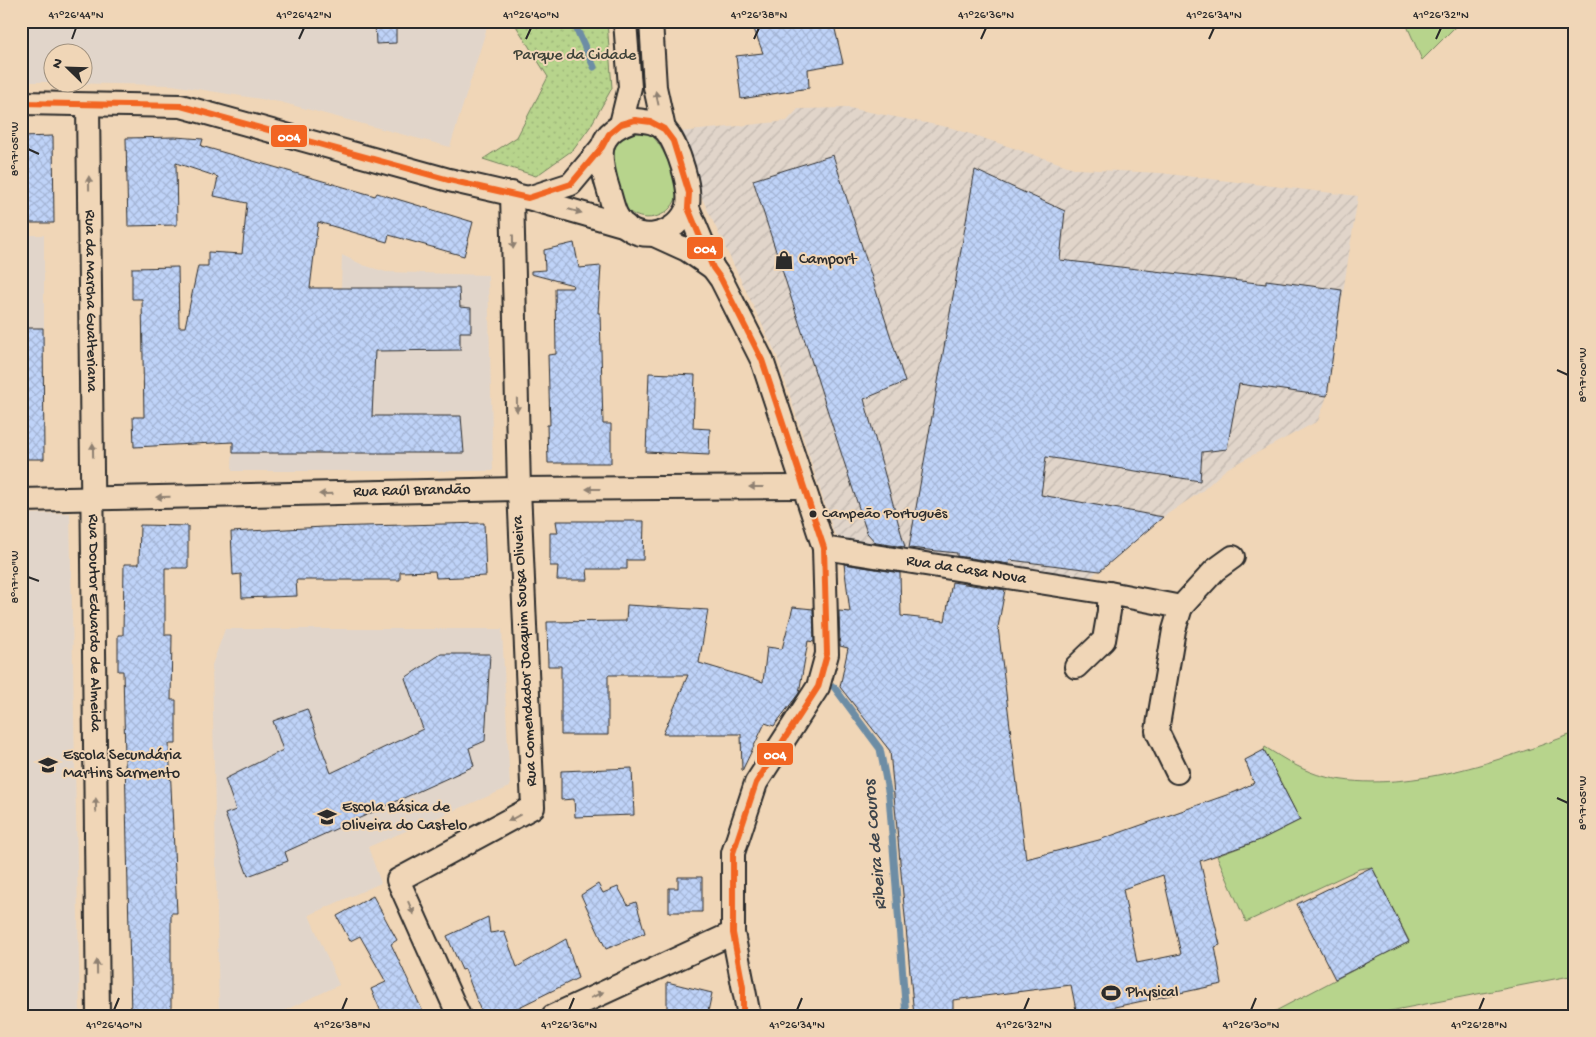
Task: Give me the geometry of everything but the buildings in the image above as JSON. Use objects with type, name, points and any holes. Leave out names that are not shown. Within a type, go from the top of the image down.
[{"type":"street","points":[[621,124],[630,87],[625,21]]},
{"type":"street","points":[[651,21],[655,87],[664,129],[673,141],[689,192],[688,208],[681,221],[669,230],[654,235]]},
{"type":"street","points":[[21,103],[181,106],[449,180],[520,195],[626,226],[639,234],[654,235],[687,250],[713,268]]},
{"type":"street","name":"Rua da Marcha Gualteriana","points":[[88,104],[94,499]]},
{"type":"street","points":[[520,195],[570,184],[602,148],[609,134],[621,124],[636,120],[651,122],[664,129]]},
{"type":"street","points":[[602,148],[600,162],[616,214],[626,226]]},
{"type":"street","name":"Rua Comendador Joaquim Sousa Oliveira","points":[[459,1016],[398,880],[533,808],[519,489],[520,195]]},
{"type":"street","points":[[688,208],[713,268],[762,360],[824,548],[827,654],[818,687],[756,783],[733,853],[734,932],[749,1016]]},
{"type":"street","name":"Rua Raúl Brandão","points":[[21,500],[519,489],[804,487]]},
{"type":"street","name":"Rua Doutor Eduardo de Almeida","points":[[94,499],[98,1016]]},
{"type":"street","name":"Rua da Casa Nova","points":[[824,548],[1109,593],[1181,608]]},
{"type":"street","points":[[1177,772],[1157,731],[1174,630],[1181,608],[1215,570],[1233,557]]},
{"type":"street","points":[[1076,667],[1104,640],[1109,611],[1109,593]]},
{"type":"street","points":[[553,1016],[734,932]]},
{"type":"street","points":[[735,1016],[743,987]]},
{"type":"street","points":[[743,987],[743,1016]]},
{"type":"shaded area","points":[[21,21],[489,21],[450,147],[280,102],[172,85],[92,84],[92,42],[42,42],[42,82],[21,82]]},
{"type":"shaded area","points":[[849,108],[952,128],[1077,169],[1160,173],[1358,196],[1327,396],[1318,421],[1226,469],[1202,491],[1163,517],[1087,580],[849,547],[834,533],[777,356],[698,190],[680,132],[787,121],[798,109]]},
{"type":"shaded area","points":[[21,235],[44,235],[44,459],[21,459]]},
{"type":"shaded area","points":[[342,255],[363,265],[386,272],[488,275],[493,471],[232,471],[235,332],[317,288],[341,288]]},
{"type":"shaded area","name":"Escola Secundária Martins Sarmento","points":[[70,513],[80,1016],[21,1016],[21,514]]},
{"type":"shaded area","name":"Escola Básica de Oliveira do Castelo","points":[[225,629],[502,629],[510,787],[368,847],[381,883],[309,915],[339,985],[273,1016],[219,1016],[212,665]]},
{"type":"green space","name":"Parque da Cidade","points":[[513,21],[607,21],[612,88],[590,127],[574,149],[536,176],[483,159],[517,137],[548,77]]},
{"type":"green space","points":[[1405,21],[1461,21],[1422,60]]},
{"type":"green space","points":[[634,131],[643,132],[655,139],[677,183],[675,201],[670,208],[665,213],[651,218],[636,216],[624,206],[614,167],[613,153],[615,146],[625,135]]},
{"type":"green space","points":[[1575,733],[1575,975],[1364,1016],[1266,1016],[1409,941],[1372,867],[1359,869],[1246,922],[1217,856],[1260,840],[1300,820],[1264,750],[1265,747],[1294,765],[1318,775],[1356,781],[1388,782],[1420,778],[1485,764]]},
{"type":"waterway","name":"Ribeira de Couros","points":[[573,21],[594,67]]},
{"type":"waterway","name":"Ribeira de Couros","points":[[834,687],[880,749],[889,796],[906,1016]]},
{"type":"transit line","name":"004","points":[[21,103],[181,106],[449,180],[528,198],[571,184],[602,147],[609,134],[621,124],[635,120],[651,122],[664,129],[673,141],[689,193],[688,208],[713,268],[721,279],[762,360],[824,548],[827,654],[818,687],[756,783],[733,853],[733,933],[743,987],[743,1016]]},
{"type":"place","name":"Camport","points":[[784,260]]},
{"type":"place","name":"Campeão Português","points":[[813,514]]},
{"type":"place","name":"Escola Secundária Martins Sarmento","points":[[48,765]]},
{"type":"place","name":"Escola Básica de Oliveira do Castelo","points":[[327,817]]},
{"type":"place","name":"Physical","points":[[1111,993]]}]
